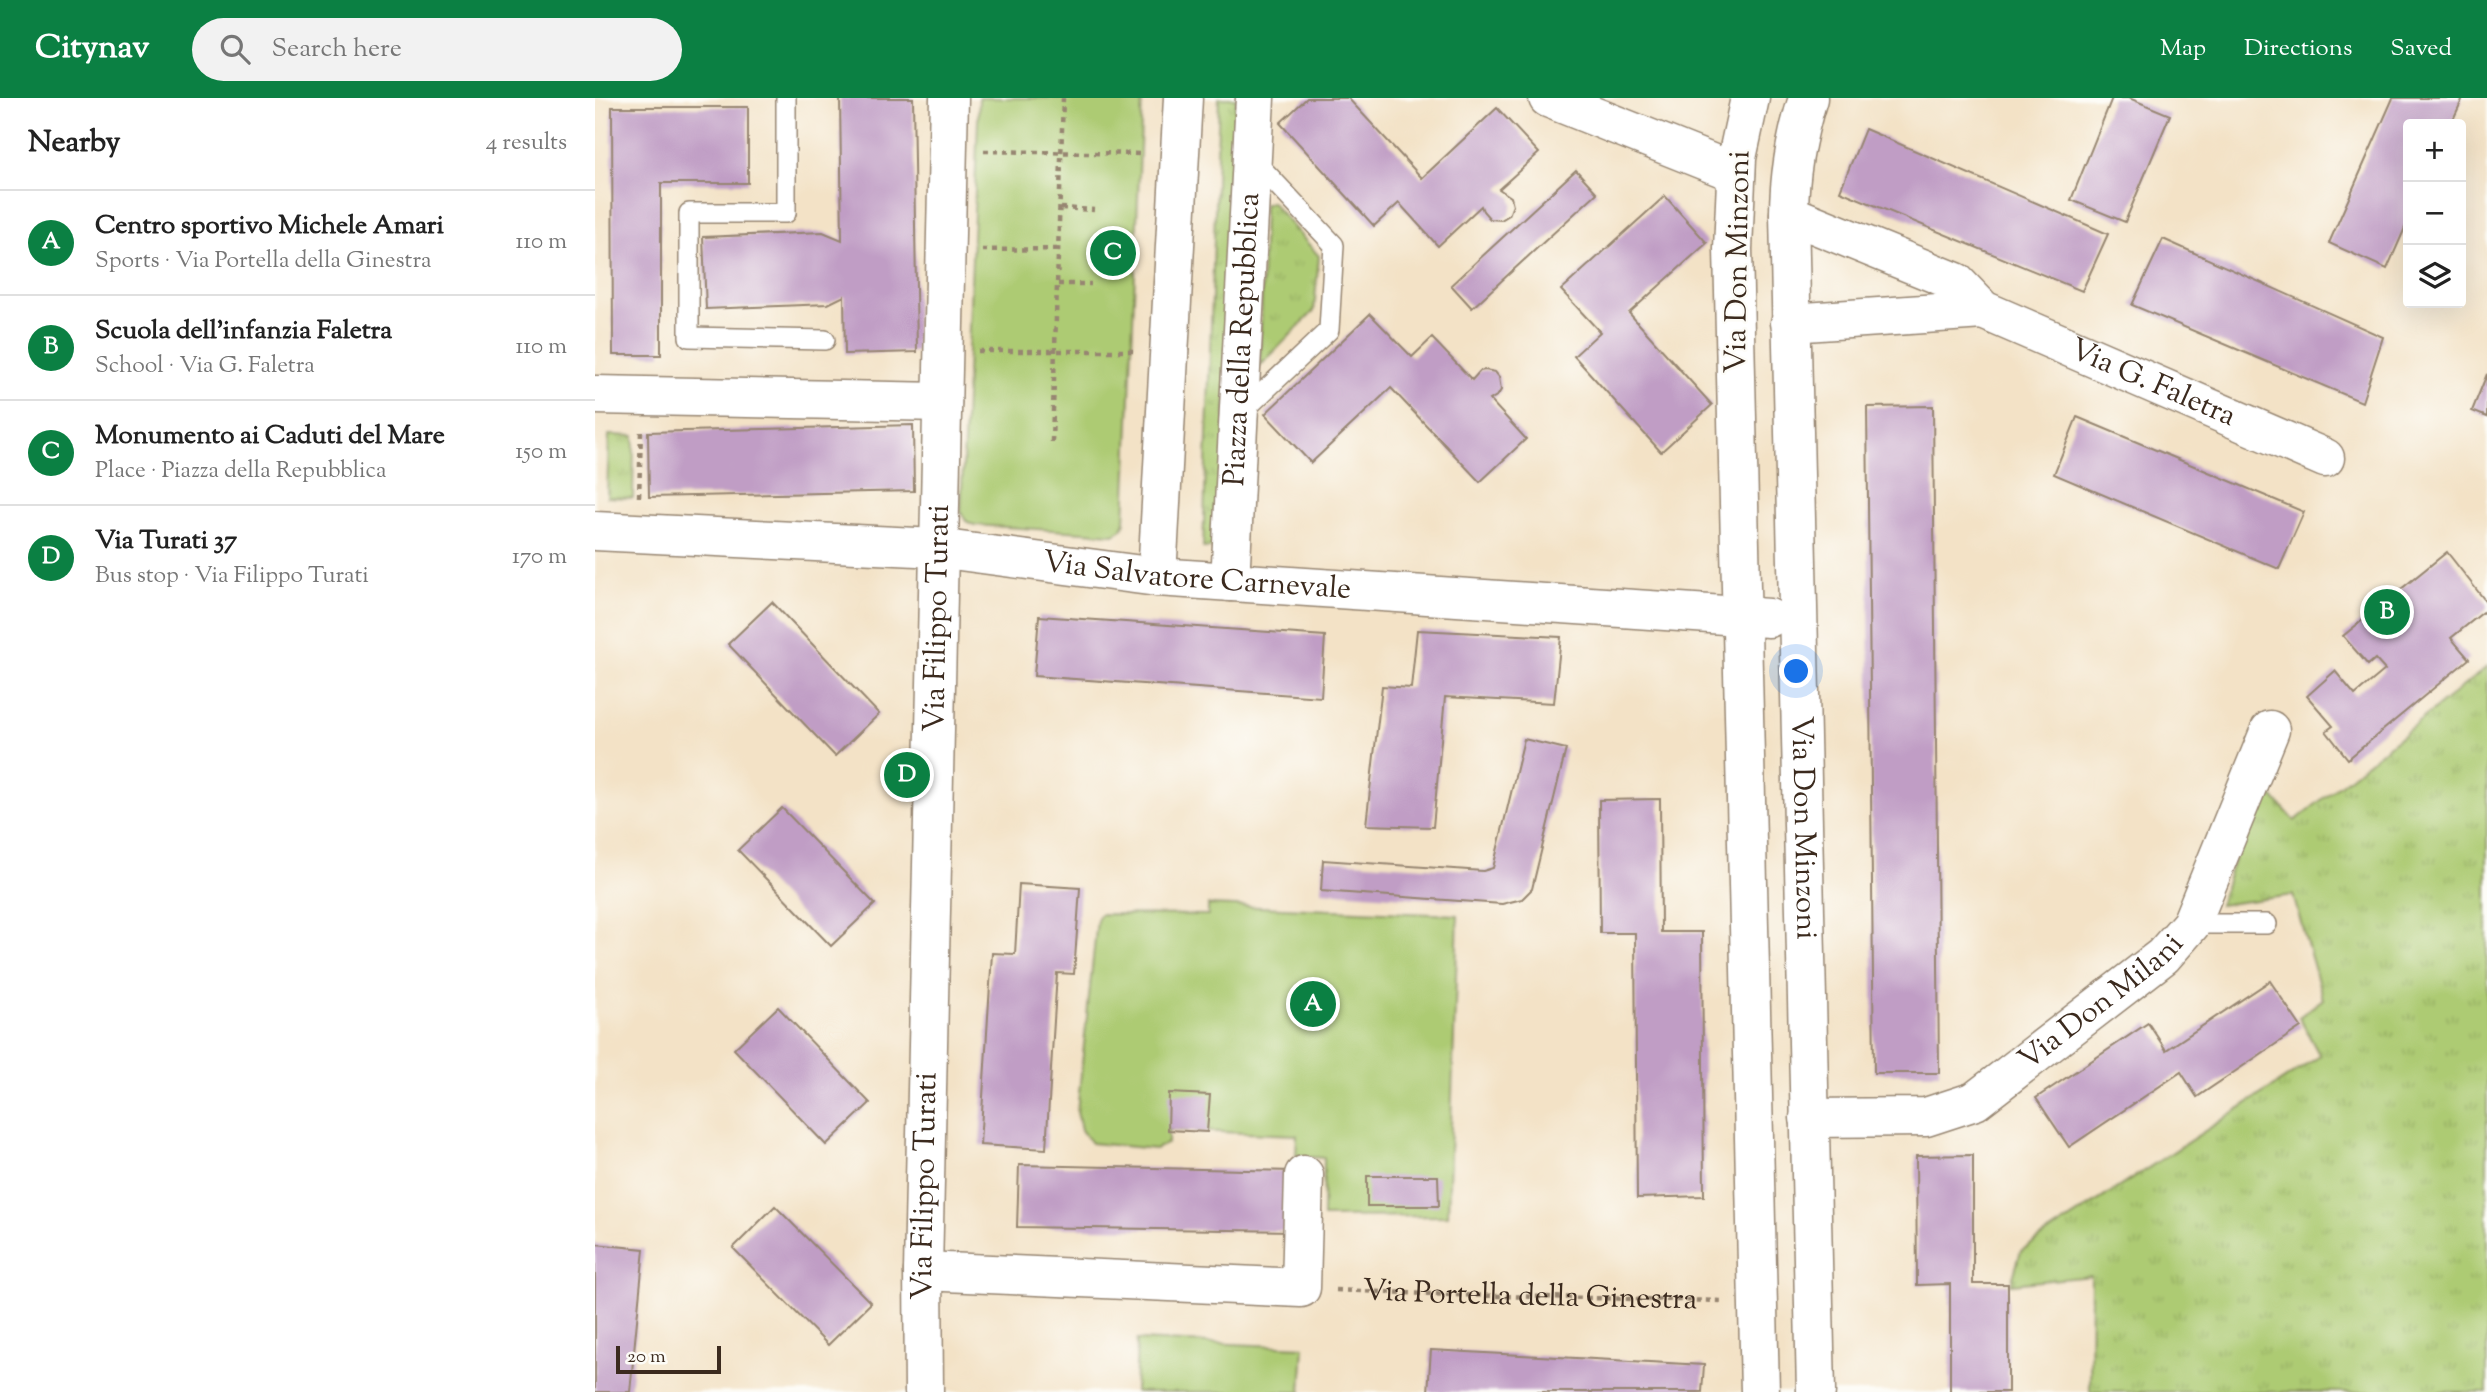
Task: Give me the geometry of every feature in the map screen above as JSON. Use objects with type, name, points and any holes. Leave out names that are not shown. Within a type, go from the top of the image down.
[{"type":"street","name":"Via Filippo Turati","points":[[924,1392],[923,1272],[949,98]]},
{"type":"street","points":[[1157,577],[1183,98]]},
{"type":"street","name":"Piazza della Repubblica","points":[[1230,582],[1255,98]]},
{"type":"street","points":[[1548,98],[1735,173]]},
{"type":"street","name":"Via Don Minzoni","points":[[1750,98],[1735,173],[1733,249],[1760,1392]]},
{"type":"street","name":"Via Don Minzoni","points":[[1808,98],[1799,126],[1792,165],[1789,215],[1816,1392]]},
{"type":"street","points":[[1789,215],[1956,282],[1983,310]]},
{"type":"street","points":[[1790,323],[1983,310]]},
{"type":"street","name":"Via G. Faletra","points":[[1983,310],[2325,458]]},
{"type":"street","points":[[595,395],[942,402]]},
{"type":"street","name":"Via Salvatore Carnevale","points":[[595,531],[937,548],[1157,577],[1798,620]]},
{"type":"street","name":"Via Don Milani","points":[[1809,1118],[1926,1116],[1976,1101],[2163,956],[2191,924],[2270,730]]},
{"type":"street","points":[[923,1272],[1301,1288],[1304,1175]]},
{"type":"lane","points":[[786,98],[786,213],[689,213],[689,337],[825,340]]},
{"type":"lane","points":[[1239,414],[1329,330],[1334,245],[1252,157]]},
{"type":"lane","points":[[2191,924],[2267,924]]},
{"type":"path","points":[[1052,442],[1063,98]]},
{"type":"path","points":[[948,150],[1180,154]]},
{"type":"path","points":[[1061,208],[1094,210]]},
{"type":"path","points":[[946,249],[1059,250]]},
{"type":"path","points":[[1058,284],[1091,284]]},
{"type":"path","points":[[944,350],[1170,351]]},
{"type":"path","points":[[638,533],[642,396]]},
{"type":"path","name":"Via Portella della Ginestra","points":[[1301,1288],[1453,1295],[1759,1301]]},
{"type":"green space","points":[[979,98],[1142,98],[1125,522],[1122,529],[1114,534],[974,525],[966,521],[961,512]]},
{"type":"green space","points":[[1219,98],[1236,98],[1221,547],[1203,548]]},
{"type":"green space","points":[[1271,202],[1319,256],[1314,311],[1260,366],[1264,204]]},
{"type":"green space","points":[[609,435],[634,436],[633,498],[607,497]]},
{"type":"green space","points":[[2487,667],[2487,1392],[2090,1392],[2091,1276],[2011,1284],[2021,1251],[2320,1056],[2299,1017],[2323,999],[2293,895],[2219,905],[2260,782],[2295,821]]},
{"type":"green space","points":[[1208,905],[1458,915],[1448,1216],[1323,1217],[1324,1158],[1296,1156],[1297,1135],[1168,1130],[1168,1143],[1155,1149],[1091,1143],[1081,1130],[1077,1112],[1097,920],[1100,914],[1208,915]]},
{"type":"green space","points":[[1137,1340],[1304,1347],[1301,1392],[1135,1392]]},
{"type":"building","points":[[840,98],[913,98],[917,352],[845,354],[844,296],[828,304],[706,309],[703,237],[823,232],[842,240]]},
{"type":"building","points":[[1307,98],[1348,98],[1422,178],[1497,108],[1539,153],[1499,189],[1511,197],[1513,205],[1509,215],[1501,220],[1490,219],[1481,206],[1438,246],[1399,203],[1374,226],[1280,123]]},
{"type":"building","points":[[2112,98],[2129,98],[2170,115],[2125,222],[2071,200]]},
{"type":"building","points":[[2393,98],[2463,98],[2453,119],[2403,119],[2403,232],[2387,269],[2329,243]]},
{"type":"building","points":[[612,107],[748,107],[748,183],[661,183],[661,355],[613,355]]},
{"type":"building","points":[[1865,129],[2108,234],[2082,291],[1840,191]]},
{"type":"building","points":[[1576,170],[1597,193],[1472,308],[1451,285]]},
{"type":"building","points":[[1665,196],[1707,243],[1629,313],[1712,405],[1661,452],[1574,356],[1600,332],[1561,290]]},
{"type":"building","points":[[2163,239],[2383,337],[2362,402],[2132,305]]},
{"type":"building","points":[[1370,314],[1412,357],[1432,338],[1472,380],[1480,371],[1485,370],[1495,372],[1499,377],[1501,390],[1490,400],[1526,439],[1480,482],[1391,388],[1311,463],[1265,414]]},
{"type":"building","points":[[2487,374],[2487,417],[2472,411]]},
{"type":"building","points":[[1933,406],[1939,1073],[1874,1073],[1867,407]]},
{"type":"building","points":[[2077,417],[2304,512],[2279,569],[2054,474]]},
{"type":"building","points":[[913,425],[914,491],[649,497],[648,432]]},
{"type":"building","points":[[2447,552],[2487,603],[2487,609],[2451,638],[2469,659],[2348,759],[2326,731],[2333,726],[2307,696],[2335,671],[2355,695],[2385,670],[2375,659],[2368,665],[2343,636]]},
{"type":"building","points":[[772,602],[879,714],[835,756],[728,644]]},
{"type":"building","points":[[1039,616],[1325,636],[1321,697],[1034,676]]},
{"type":"building","points":[[1417,630],[1561,637],[1554,703],[1445,697],[1433,827],[1366,825],[1382,686],[1411,688]]},
{"type":"building","points":[[1524,739],[1566,749],[1532,889],[1522,899],[1502,904],[1321,891],[1323,860],[1483,871],[1493,868]]},
{"type":"building","points":[[1660,799],[1661,932],[1702,932],[1704,1196],[1637,1198],[1635,933],[1600,933],[1599,800]]},
{"type":"building","points":[[782,808],[875,904],[831,946],[738,850]]},
{"type":"building","points":[[1019,884],[1080,888],[1074,974],[1057,973],[1046,1149],[980,1145],[992,953],[1015,954]]},
{"type":"building","points":[[2270,981],[2301,1027],[2197,1097],[2181,1072],[2069,1147],[2036,1098],[2148,1023],[2166,1050]]},
{"type":"building","points":[[778,1007],[870,1103],[826,1145],[734,1049]]},
{"type":"building","points":[[1169,1093],[1210,1095],[1207,1132],[1168,1130]]},
{"type":"building","points":[[1973,1155],[1973,1284],[2008,1284],[2008,1392],[1950,1392],[1950,1284],[1917,1285],[1916,1156]]},
{"type":"building","points":[[1019,1165],[1293,1171],[1292,1231],[1017,1227]]},
{"type":"building","points":[[1367,1176],[1438,1176],[1439,1206],[1367,1206]]},
{"type":"building","points":[[775,1206],[871,1303],[828,1345],[733,1248]]},
{"type":"building","points":[[595,1244],[644,1249],[630,1392],[595,1392]]},
{"type":"building","points":[[1431,1350],[1704,1365],[1702,1392],[1428,1392]]},
{"type":"place","name":"Monumento ai Caduti del Mare","points":[[1113,253]]},
{"type":"place","name":"Scuola dell'infanzia Faletra","points":[[2387,612]]},
{"type":"place","name":"Via Turati 37","points":[[907,775]]},
{"type":"place","name":"Centro sportivo Michele Amari","points":[[1313,1004]]}]
